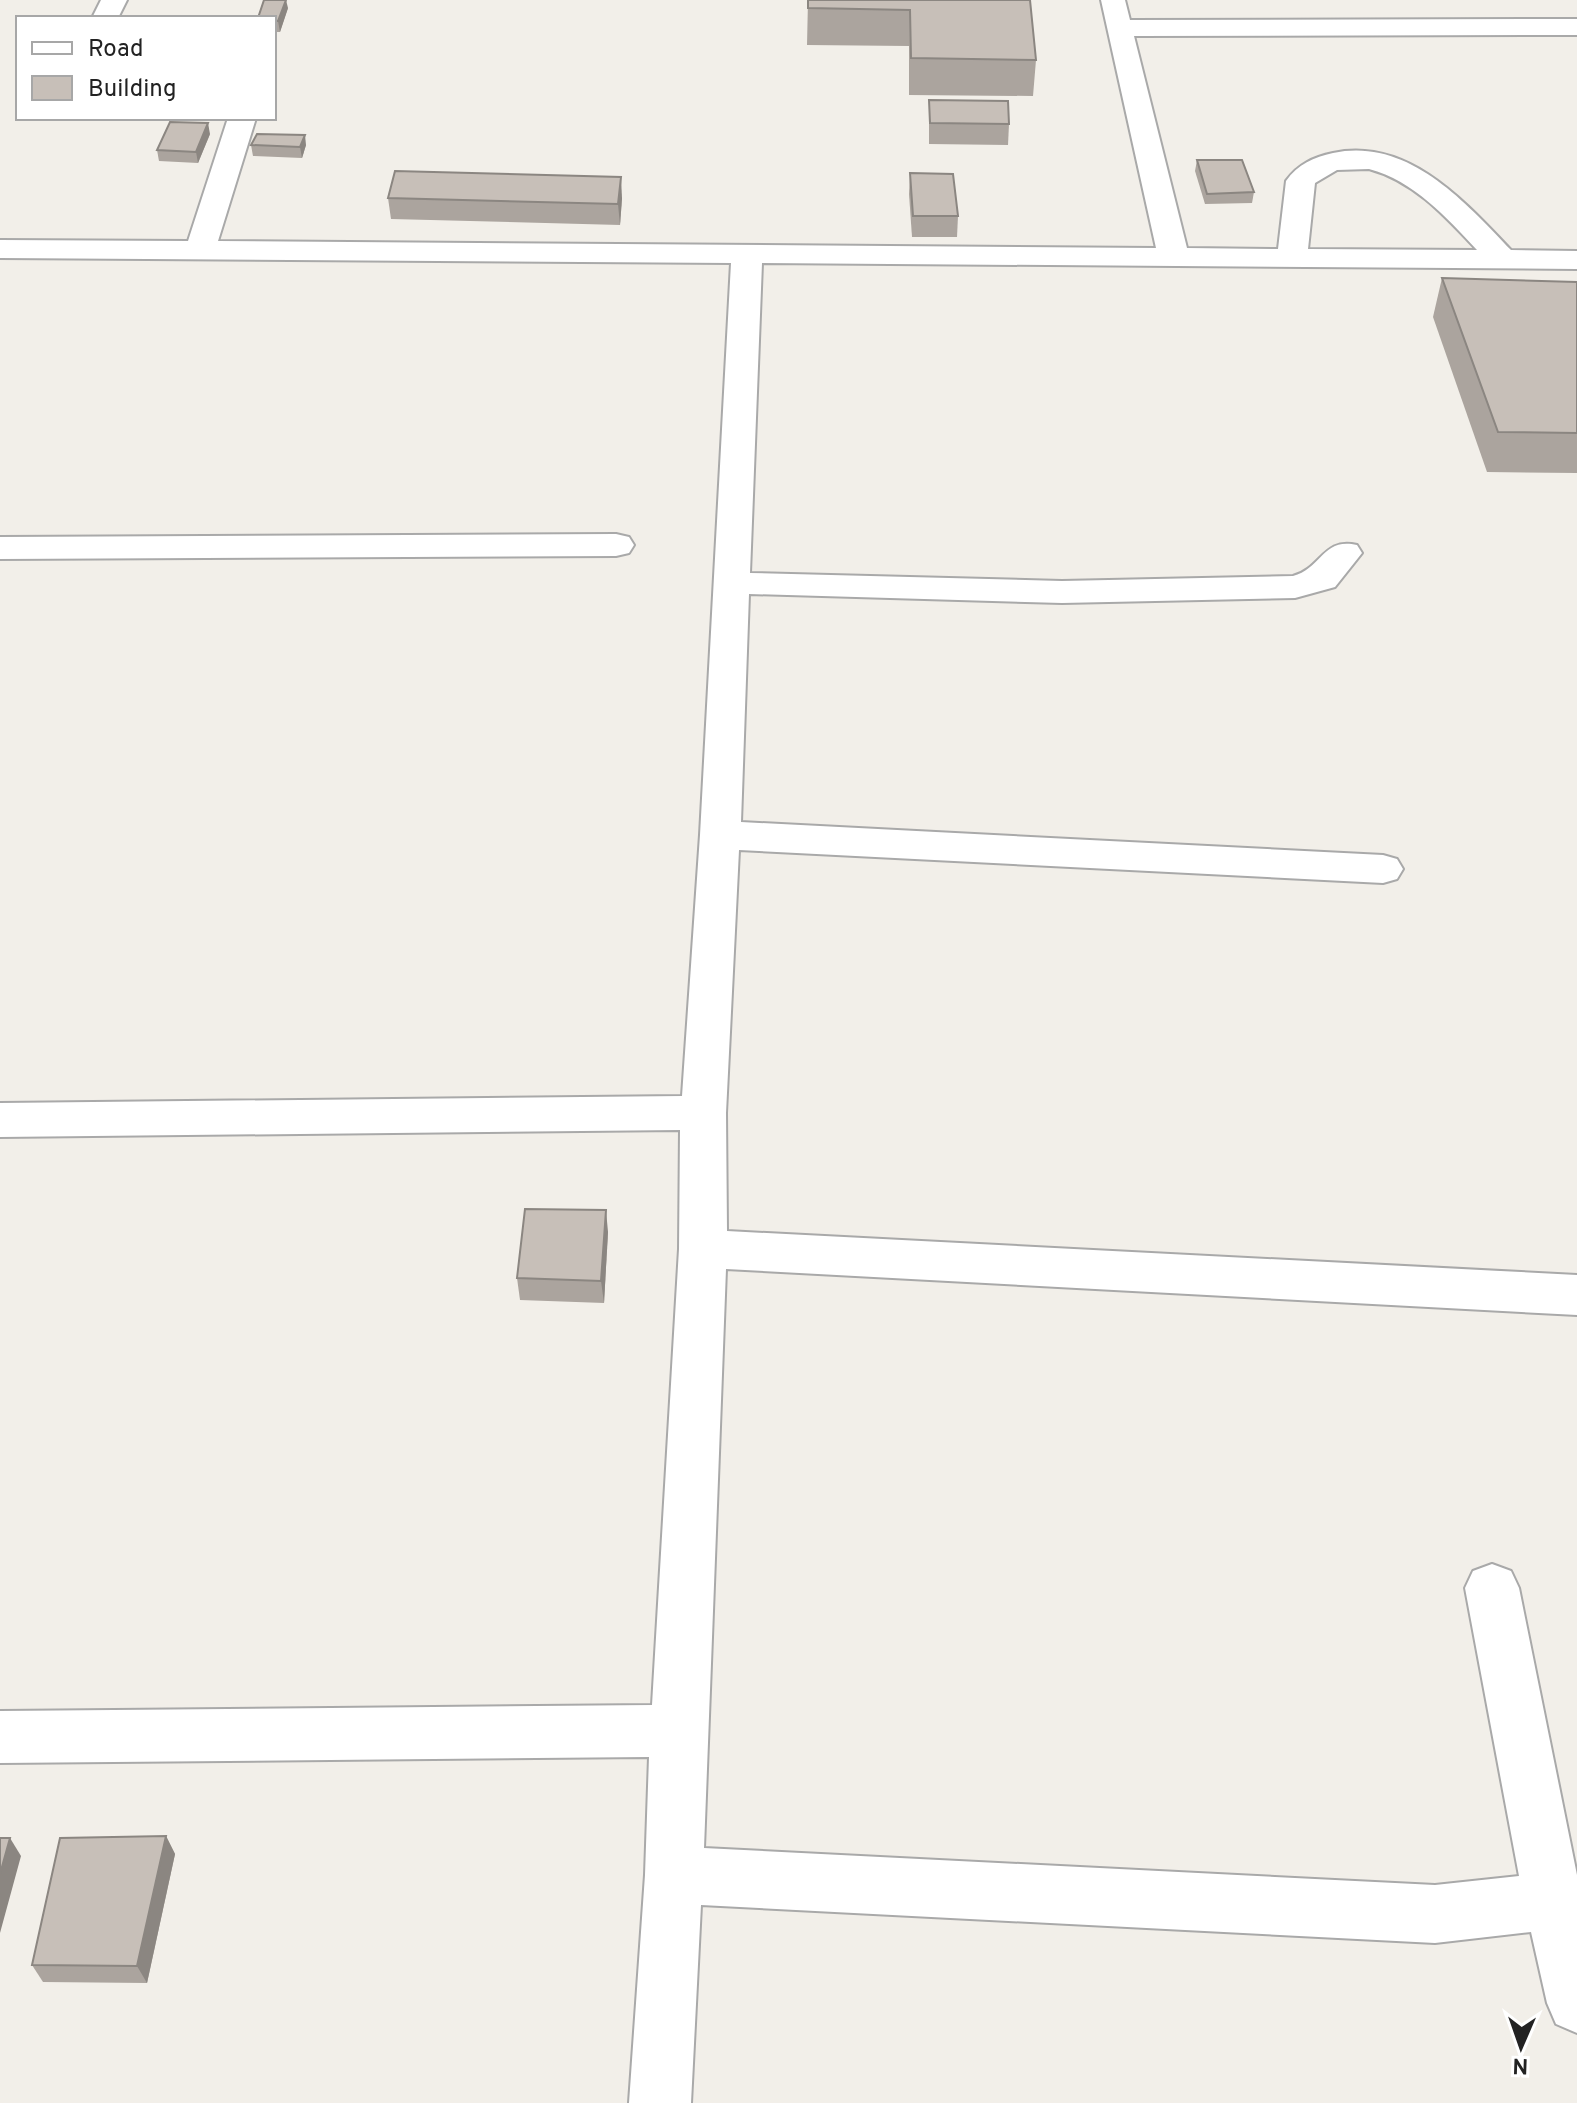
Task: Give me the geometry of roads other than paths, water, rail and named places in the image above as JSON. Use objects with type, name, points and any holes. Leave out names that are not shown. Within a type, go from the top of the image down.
[{"type":"street","points":[[1113,0],[1173,255]]},
{"type":"street","points":[[1119,28],[1577,27]]},
{"type":"street","points":[[201,248],[241,120]]},
{"type":"street","points":[[1292,257],[1301,181],[1309,171],[1329,162],[1351,160],[1377,161],[1442,196],[1502,259]]},
{"type":"street","points":[[0,249],[201,248],[1577,260]]},
{"type":"street","points":[[660,2103],[674,1875],[678,1731],[703,1249],[703,1113],[720,835],[747,254]]},
{"type":"street","points":[[0,548],[616,545]]},
{"type":"street","points":[[730,583],[1062,592],[1295,587],[1322,579],[1344,553]]},
{"type":"street","points":[[720,835],[1383,869]]},
{"type":"street","points":[[0,1120],[703,1113]]},
{"type":"street","points":[[703,1249],[1577,1295]]},
{"type":"street","points":[[1492,1588],[1553,1901],[1577,2003]]},
{"type":"street","points":[[0,1737],[678,1731]]},
{"type":"street","points":[[674,1875],[1435,1914],[1553,1901]]}]
